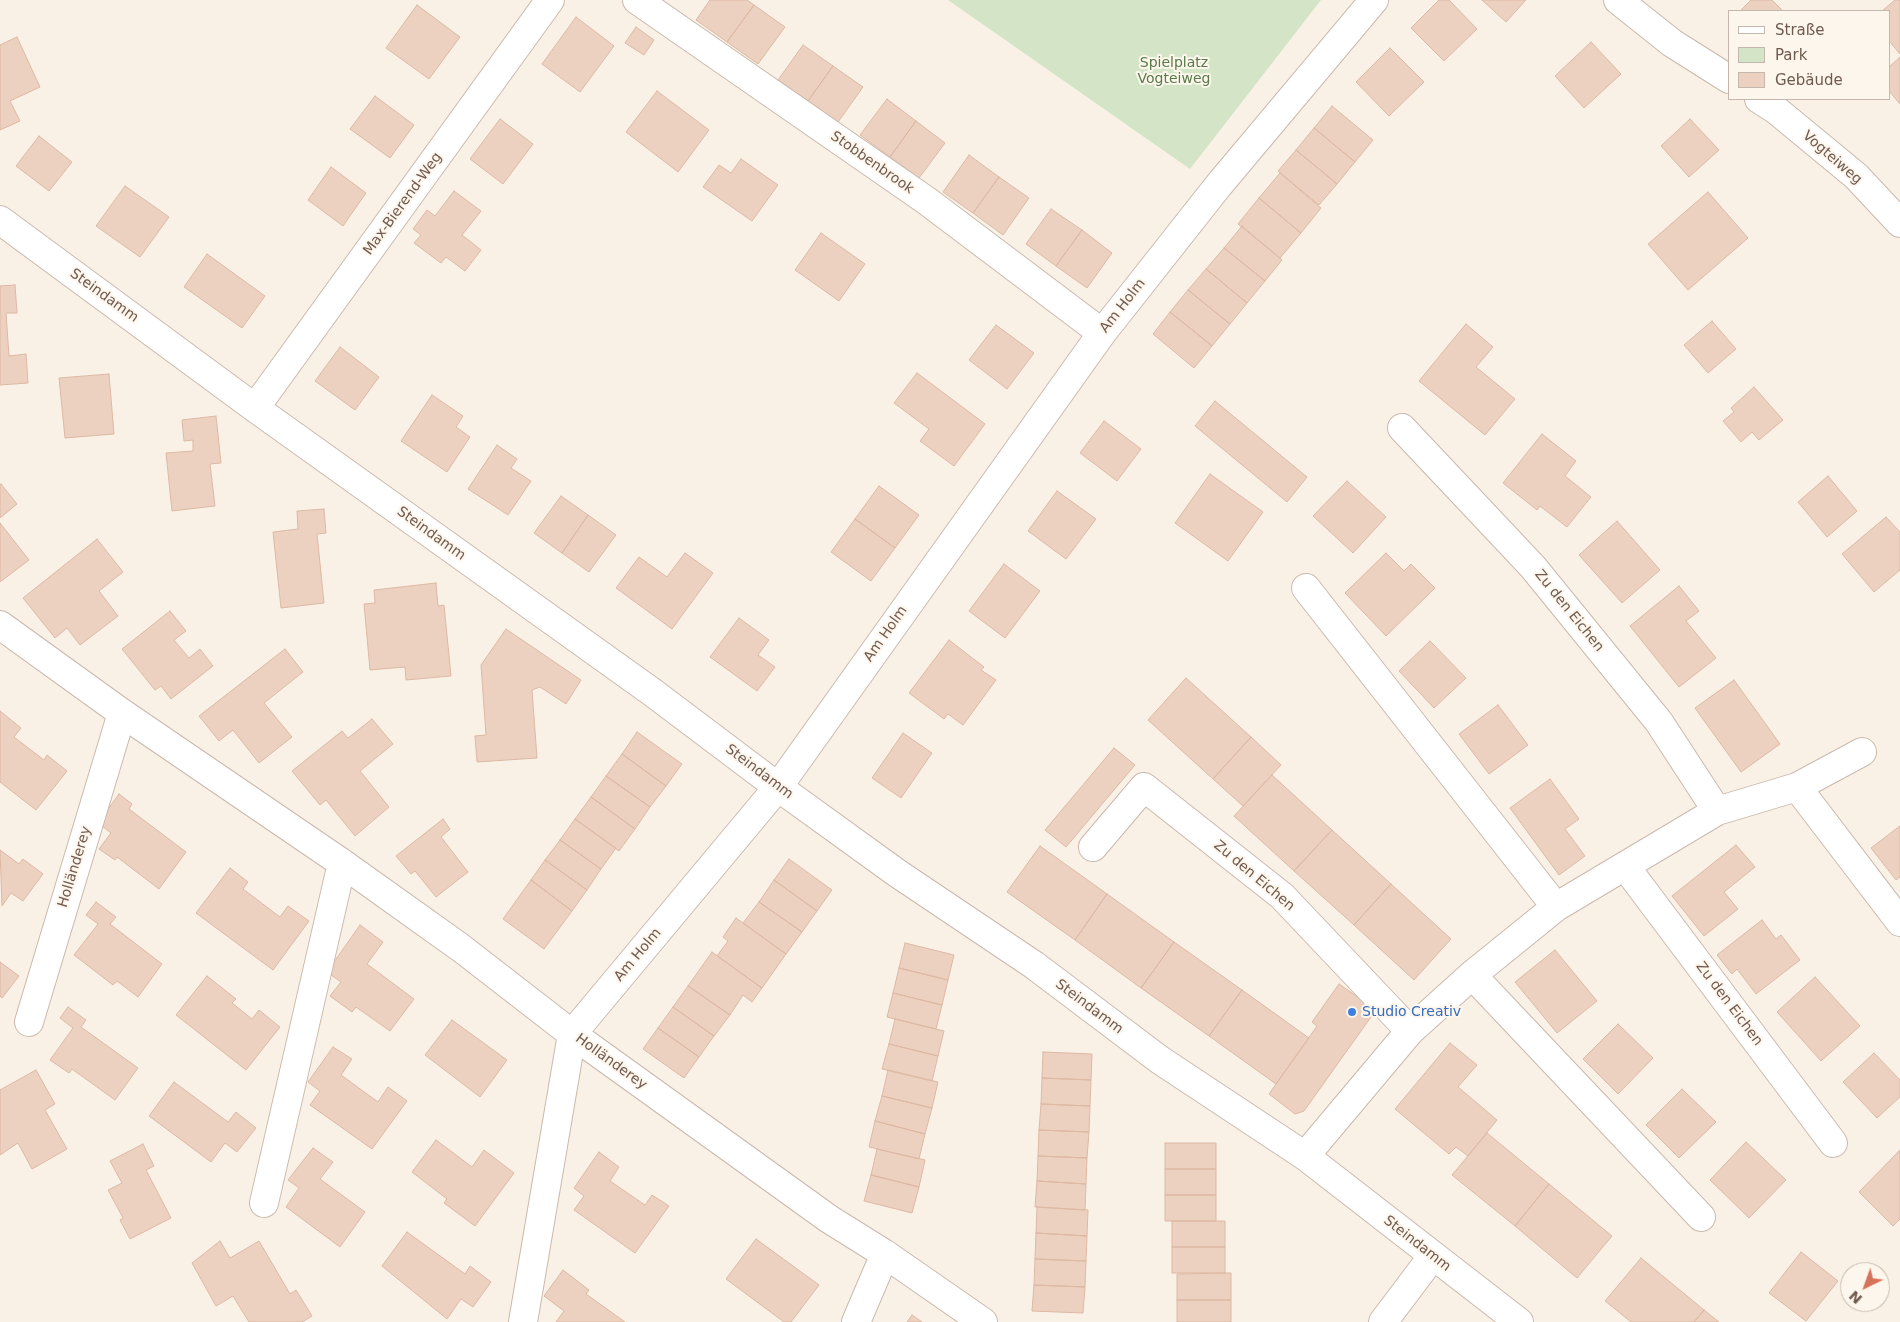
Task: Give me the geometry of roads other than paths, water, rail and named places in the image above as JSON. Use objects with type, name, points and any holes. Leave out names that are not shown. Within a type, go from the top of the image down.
[{"type":"street","name":"Max-Bierend-Weg","points":[[255,408],[550,0]]},
{"type":"street","name":"Stobbenbrook","points":[[637,0],[926,201],[1102,333]]},
{"type":"street","name":"Am Holm","points":[[572,1034],[778,787],[1102,333],[1218,186],[1374,0]]},
{"type":"street","points":[[1618,0],[1672,43],[1728,78]]},
{"type":"street","name":"Vogteiweg","points":[[1761,100],[1776,110],[1856,176],[1900,223]]},
{"type":"street","name":"Steindamm","points":[[0,220],[255,408],[652,692],[778,787],[897,872],[1034,965],[1160,1060],[1305,1156],[1432,1257],[1519,1322]]},
{"type":"street","name":"Zu den Eichen","points":[[1402,428],[1533,566],[1659,722],[1717,811]]},
{"type":"street","points":[[1306,588],[1556,906]]},
{"type":"street","name":"Holländerey","points":[[0,625],[122,713],[342,862],[461,948],[572,1034],[829,1219],[885,1254],[983,1322]]},
{"type":"street","name":"Holländerey","points":[[29,1022],[122,713]]},
{"type":"street","points":[[1305,1156],[1410,1031],[1472,975],[1556,906],[1717,811],[1797,787],[1862,752]]},
{"type":"street","name":"Zu den Eichen","points":[[1093,847],[1144,787],[1282,896],[1410,1031]]},
{"type":"street","points":[[1797,787],[1900,922]]},
{"type":"street","points":[[264,1203],[342,862]]},
{"type":"street","name":"Zu den Eichen","points":[[1625,866],[1833,1142]]},
{"type":"street","points":[[1472,975],[1701,1217]]},
{"type":"street","points":[[523,1322],[572,1034]]},
{"type":"street","points":[[856,1322],[885,1254]]},
{"type":"street","points":[[1383,1322],[1432,1257]]},
{"type":"place","name":"Studio Creativ","points":[[1352,1012]]},
{"type":"park label","name":"Spielplatz Vogteiweg","points":[[1174,72]]}]
